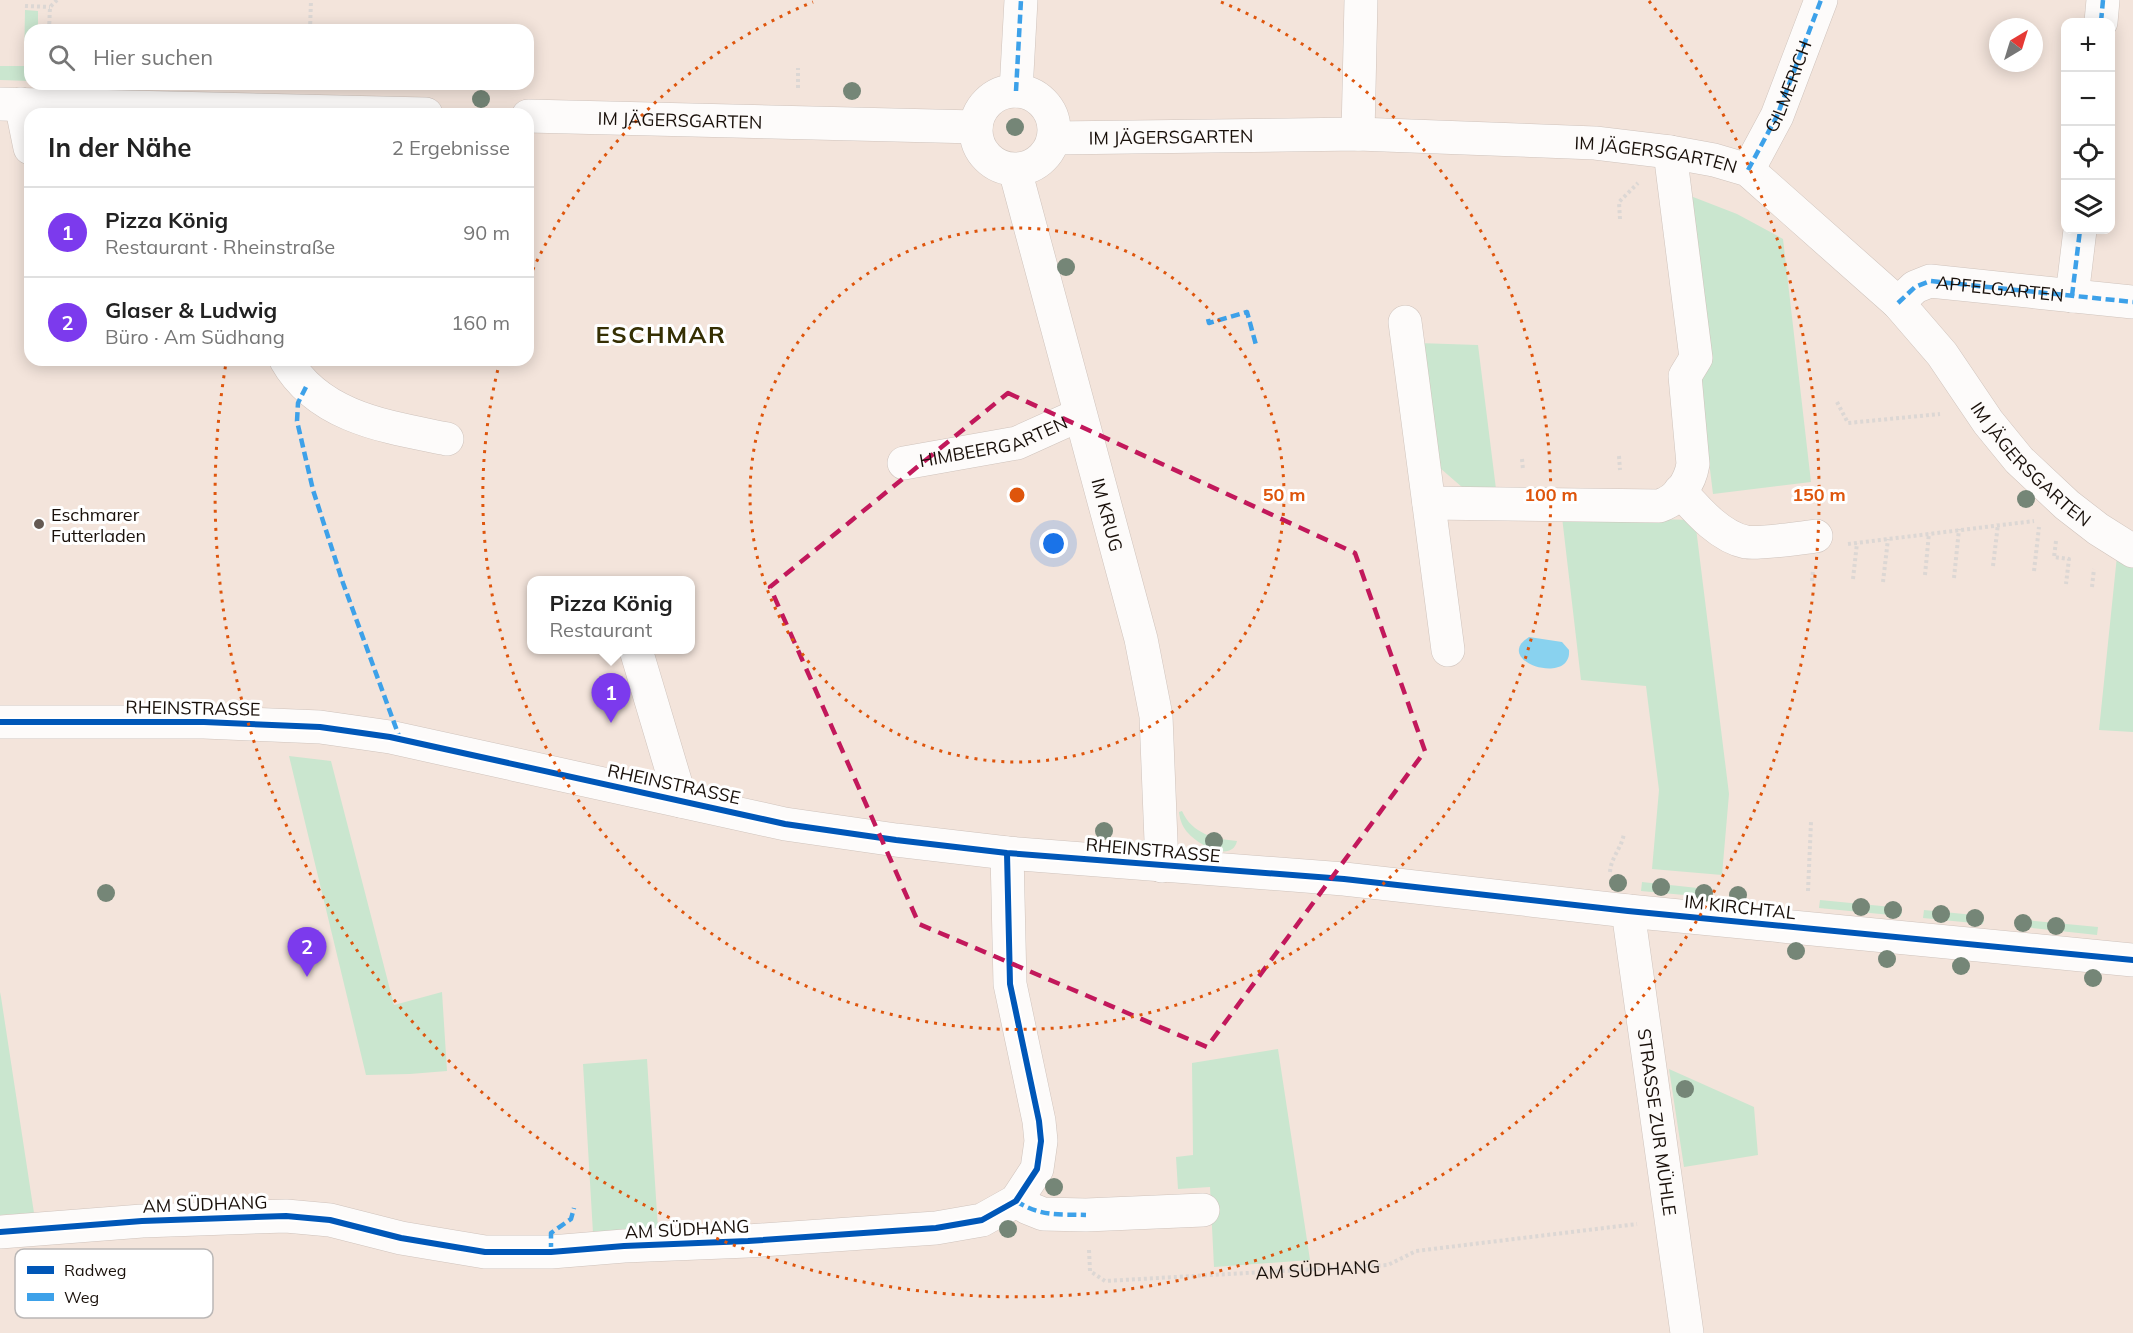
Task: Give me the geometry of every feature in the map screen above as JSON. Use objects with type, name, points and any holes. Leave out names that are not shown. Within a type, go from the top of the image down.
[{"type":"street","points":[[1016,91],[1021,0]]},
{"type":"street","points":[[1358,134],[1361,0]]},
{"type":"street","name":"GILMERICH","points":[[1748,170],[1777,116],[1821,0]]},
{"type":"street","points":[[2101,18],[2103,0]]},
{"type":"street","points":[[1016,91],[1036,97],[1045,106],[1052,115],[1054,138],[1049,152],[1040,160],[1016,170],[992,161],[986,156],[978,141],[976,127],[982,109],[989,100],[1005,92],[1016,91]]},
{"type":"street","points":[[24,134],[11,104],[138,108]]},
{"type":"street","name":"IM JÄGERSGARTEN","points":[[534,116],[976,127]]},
{"type":"street","name":"IM JÄGERSGARTEN","points":[[1054,138],[1358,134],[1595,144],[1670,152],[1714,160],[1748,170],[1898,303],[1942,354],[1988,422],[2019,460],[2055,513],[2098,529],[2133,551]]},
{"type":"street","points":[[1429,503],[1659,506],[1668,503],[1691,476],[1693,464],[1685,376],[1696,358],[1670,152]]},
{"type":"street","name":"IM KRUG","points":[[1016,170],[1079,415],[1141,639],[1156,716],[1162,866]]},
{"type":"street","name":"APFELGARTEN","points":[[2072,296],[2080,234]]},
{"type":"street","name":"APFELGARTEN","points":[[1898,303],[1915,287],[1930,281],[2133,302]]},
{"type":"street","points":[[1405,322],[1448,650]]},
{"type":"street","points":[[290,366],[306,387],[328,404],[345,413],[399,429],[447,439]]},
{"type":"street","name":"HIMBEERGARTEN","points":[[904,464],[1017,443],[1079,415]]},
{"type":"street","points":[[1680,491],[1698,512],[1718,529],[1746,542],[1830,540]]},
{"type":"street","points":[[637,654],[681,801]]},
{"type":"street","name":"RHEINSTRASSE","points":[[0,722],[204,722],[351,730],[785,824],[1007,853],[1344,879]]},
{"type":"street","name":"AM SÜDHANG","points":[[0,1232],[142,1221],[286,1216],[330,1220],[401,1238],[485,1252],[551,1252],[936,1228],[982,1220],[1016,1201],[1037,1169],[1041,1141],[1039,1121],[1010,984],[1007,853]]},
{"type":"street","name":"IM KIRCHTAL","points":[[1344,879],[1628,911],[2133,960]]},
{"type":"street","name":"STRASSE ZUR MÜHLE","points":[[1628,911],[1687,1333]]},
{"type":"street","points":[[1016,1201],[1043,1214],[1086,1215],[1203,1210]]},
{"type":"path","points":[[49,24],[50,7],[57,0]]},
{"type":"path","points":[[310,24],[311,0]]},
{"type":"path","points":[[25,6],[50,7]]},
{"type":"path","points":[[1837,402],[1848,423],[1940,414],[1973,400]]},
{"type":"path","points":[[1830,540],[1857,543],[1959,530],[2055,513]]},
{"type":"path","points":[[2034,571],[2055,513]]},
{"type":"path","points":[[2055,513],[2054,557],[2069,559],[2066,584]]},
{"type":"path","points":[[1993,566],[1998,524]]},
{"type":"path","points":[[1954,578],[1959,530]]},
{"type":"path","points":[[1925,575],[1929,533]]},
{"type":"path","points":[[1883,582],[1888,539]]},
{"type":"path","points":[[1853,579],[1857,543]]},
{"type":"path","points":[[2092,587],[2095,564]]},
{"type":"path","points":[[1808,891],[1811,822]]},
{"type":"path","points":[[1610,872],[1611,860],[1622,845],[1624,833]]},
{"type":"highlighted area","points":[[1008,393],[1355,553],[1425,751],[1207,1047],[919,924],[770,587]]},
{"type":"green space","points":[[25,10],[38,11],[38,24],[25,24]]},
{"type":"green space","points":[[0,66],[24,66],[24,81],[0,80]]},
{"type":"green space","points":[[1688,195],[1737,214],[1783,239],[1811,482],[1713,494],[1699,380]]},
{"type":"green space","points":[[1418,343],[1478,345],[1496,489],[1463,488],[1432,461]]},
{"type":"green space","points":[[1562,517],[1695,520],[1729,794],[1722,875],[1652,869],[1659,790],[1646,686],[1581,680]]},
{"type":"green space","points":[[2117,556],[2133,566],[2133,732],[2099,730]]},
{"type":"green space","points":[[289,756],[331,761],[394,1005],[442,992],[447,1071],[366,1075]]},
{"type":"green space","points":[[1182,811],[1192,825],[1205,834],[1237,841],[1234,847],[1229,851],[1222,851],[1200,843],[1183,827],[1179,812]]},
{"type":"green space","points":[[1642,882],[1707,889],[1706,897],[1641,891]]},
{"type":"green space","points":[[1820,900],[1902,908],[1901,916],[1819,908]]},
{"type":"green space","points":[[1924,910],[1984,916],[1983,924],[1923,918]]},
{"type":"green space","points":[[2025,920],[2098,927],[2097,935],[2024,927]]},
{"type":"green space","points":[[0,992],[1,997],[34,1213],[0,1215]]},
{"type":"green space","points":[[1278,1049],[1310,1260],[1214,1267],[1210,1187],[1178,1189],[1176,1157],[1193,1155],[1192,1063]]},
{"type":"green space","points":[[647,1059],[658,1229],[593,1233],[583,1064]]},
{"type":"green space","points":[[1669,1069],[1754,1107],[1758,1155],[1684,1167]]},
{"type":"water","points":[[1529,637],[1562,642],[1569,650],[1567,661],[1559,667],[1548,668],[1526,661],[1520,654],[1520,646]]},
{"type":"marked path","points":[[1016,91],[1021,0]]},
{"type":"marked path","points":[[1748,170],[1777,116],[1821,0]]},
{"type":"marked path","points":[[2101,18],[2103,0]]},
{"type":"marked path","points":[[2072,296],[2080,234]]},
{"type":"marked path","points":[[1898,303],[1915,287],[1930,281],[2133,302]]},
{"type":"marked path","points":[[1208,319],[1209,323],[1247,312],[1256,345]]},
{"type":"marked path","points":[[306,387],[298,403],[297,421],[313,490],[343,583],[400,739]]},
{"type":"marked path","points":[[1016,1201],[1042,1212],[1086,1215]]},
{"type":"marked path","points":[[551,1252],[551,1233],[571,1219],[574,1208]]},
{"type":"cycle path","points":[[0,722],[204,722],[320,727],[390,737],[785,824],[896,840],[1007,853],[1344,879],[1628,911],[2133,960]]},
{"type":"cycle path","points":[[0,1232],[142,1221],[286,1216],[330,1220],[401,1238],[485,1252],[551,1252],[936,1228],[982,1220],[1016,1201],[1037,1169],[1041,1141],[1039,1121],[1010,984],[1007,853]]},
{"type":"place","name":"Eschmarer Futterladen","points":[[39,524]]},
{"type":"place","name":"Pizza König","points":[[611,723]]},
{"type":"place","name":"Glaser & Ludwig","points":[[307,977]]},
{"type":"district","name":"ESCHMAR","points":[[661,334]]}]
